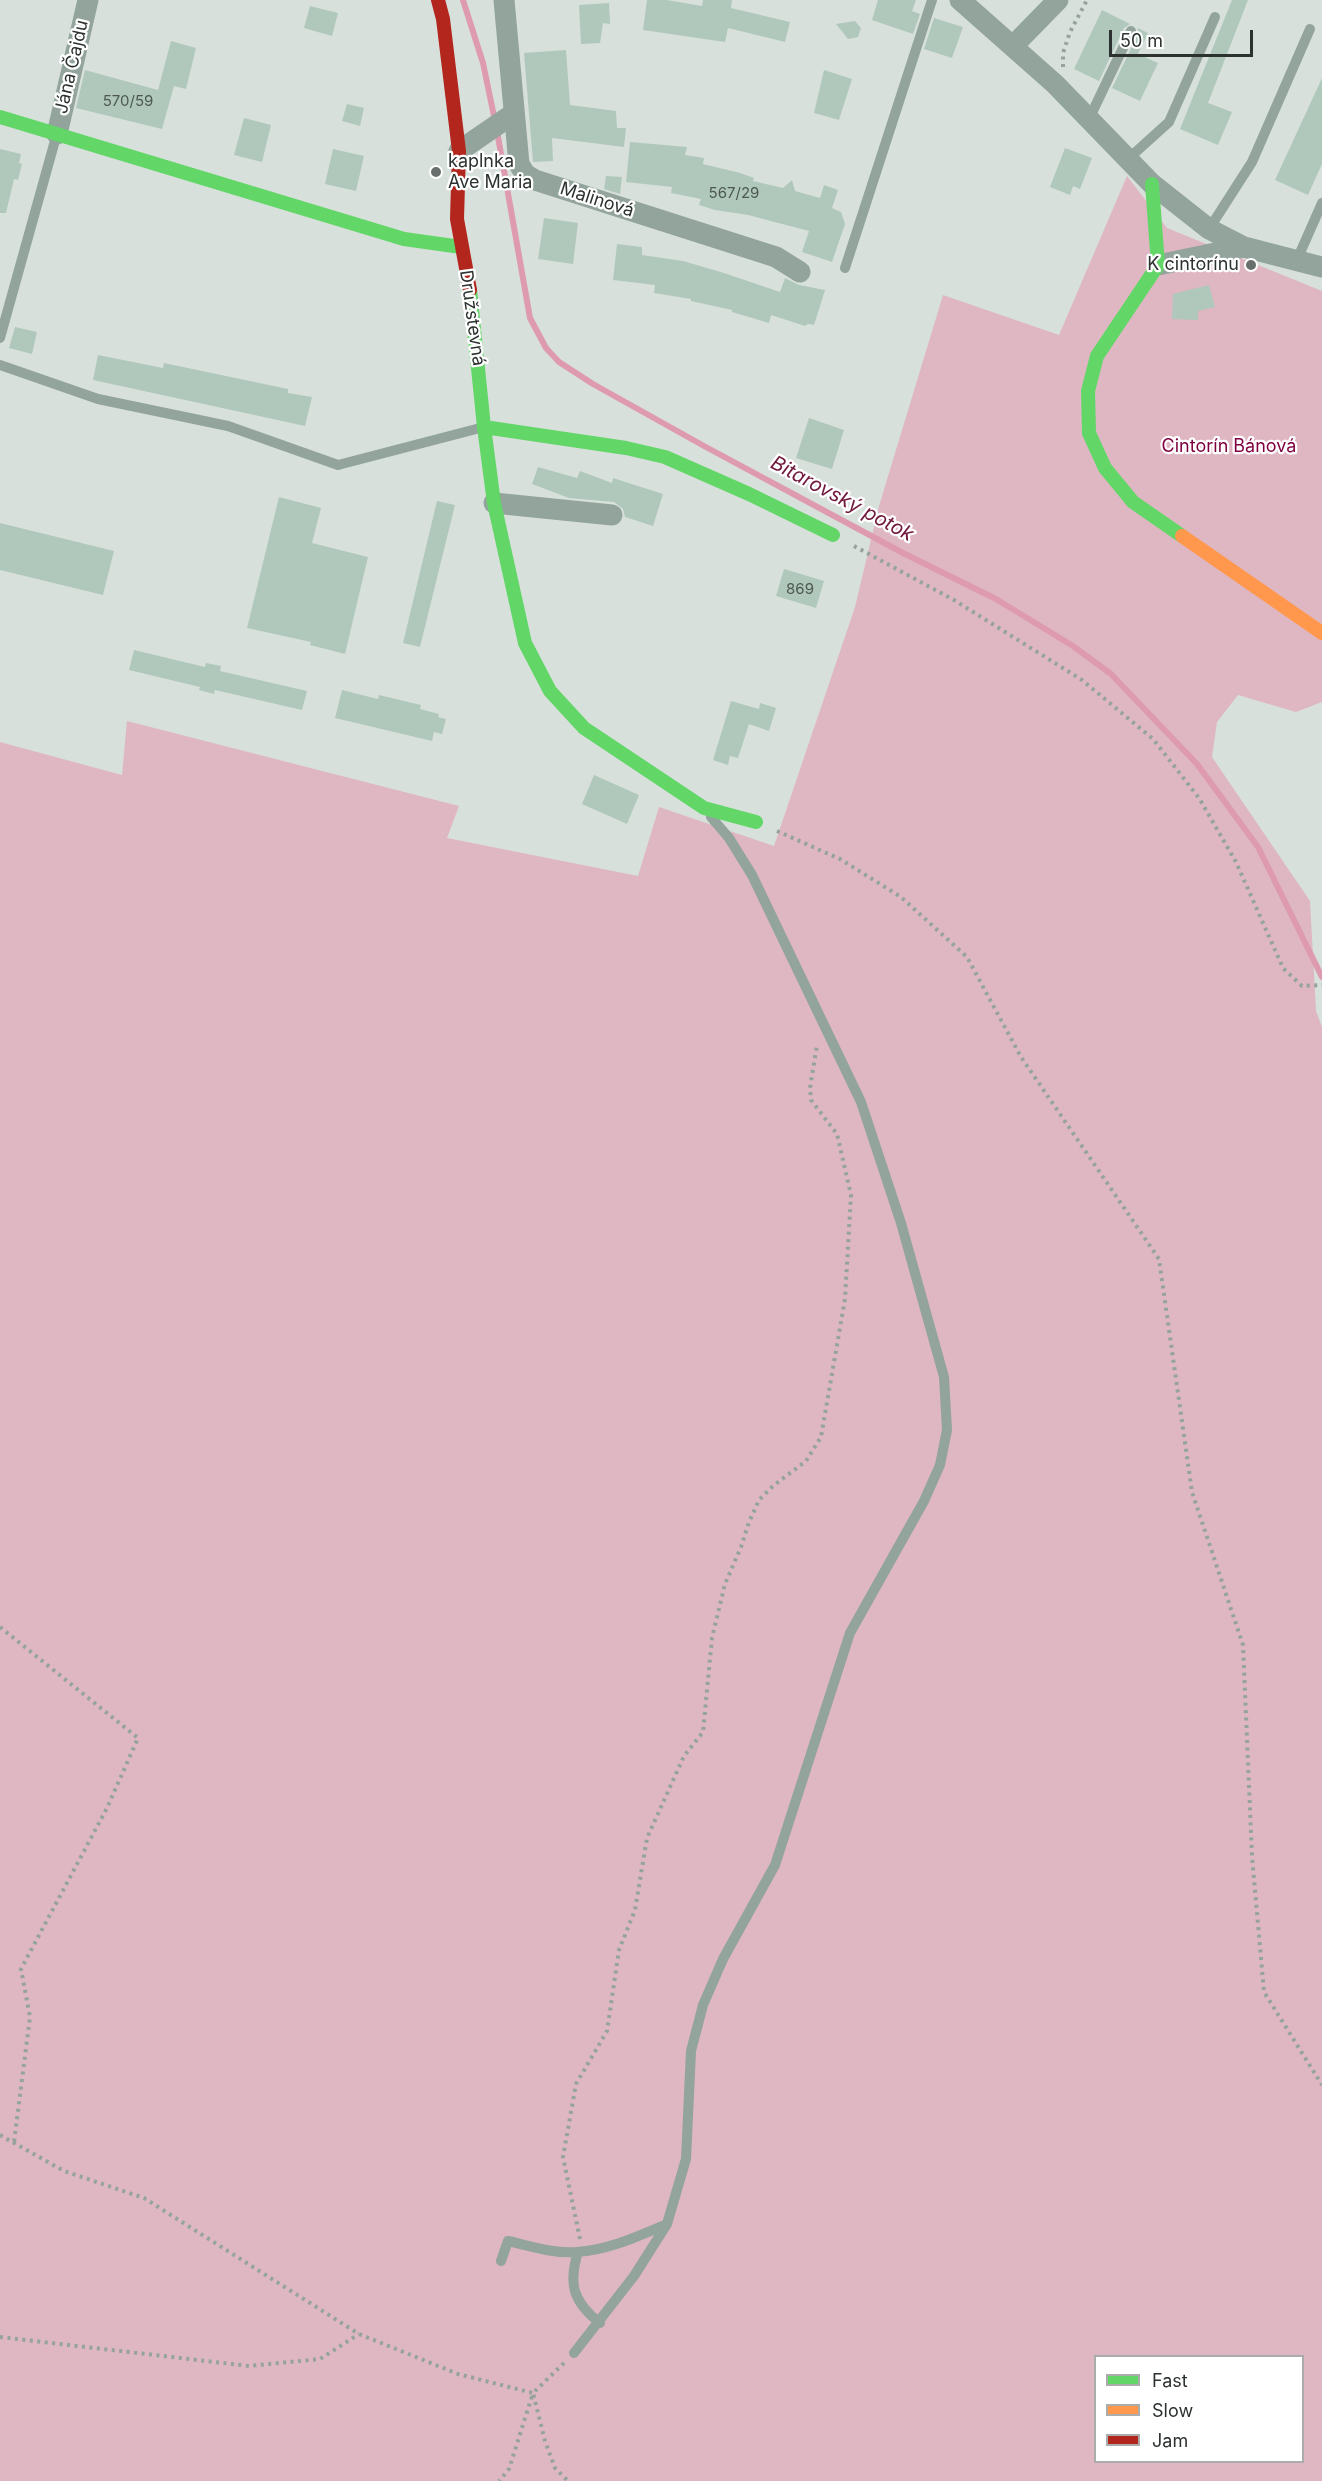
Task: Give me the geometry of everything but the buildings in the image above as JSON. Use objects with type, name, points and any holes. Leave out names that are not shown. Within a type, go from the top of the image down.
[{"type":"street","name":"Jána Čajdu","points":[[57,134],[88,0]]},
{"type":"street","points":[[438,0],[465,147],[456,219],[461,248]]},
{"type":"street","name":"Malinová","points":[[504,0],[505,120],[519,164],[525,174],[535,180],[776,257],[800,272]]},
{"type":"street","points":[[960,0],[1014,45],[1055,84],[1152,184],[1209,229],[1244,247],[1313,267]]},
{"type":"street","points":[[1014,45],[1058,0]]},
{"type":"street","name":"Družstevná","points":[[0,117],[404,239],[461,248],[473,307],[484,427],[494,503],[525,643],[550,691],[584,728],[704,808],[756,822]]},
{"type":"street","points":[[465,147],[505,120]]},
{"type":"street","points":[[1152,184],[1158,265],[1096,356],[1088,392],[1089,433],[1105,468],[1133,502],[1322,633]]},
{"type":"street","points":[[1158,265],[1244,247]]},
{"type":"street","points":[[484,427],[626,448],[665,457],[749,494],[833,535]]},
{"type":"street","points":[[494,503],[612,515]]},
{"type":"lane","points":[[845,268],[932,0]]},
{"type":"lane","points":[[1128,159],[1169,122],[1215,17]]},
{"type":"lane","points":[[1209,229],[1252,162],[1310,28]]},
{"type":"lane","points":[[1089,119],[1131,31]]},
{"type":"lane","points":[[0,338],[57,134]]},
{"type":"lane","points":[[1313,267],[1322,203]]},
{"type":"lane","points":[[0,364],[98,399],[228,426],[338,465],[484,427]]},
{"type":"lane","points":[[574,2353],[600,2323],[634,2276],[667,2224],[686,2159],[691,2051],[703,2006],[723,1959],[775,1865],[850,1633],[924,1501],[940,1465],[947,1430],[944,1377],[901,1223],[861,1102],[752,875],[729,838],[704,808]]},
{"type":"lane","points":[[501,2261],[508,2241],[542,2249],[578,2252],[608,2247],[667,2224]]},
{"type":"lane","points":[[578,2252],[571,2273],[574,2290],[585,2312],[600,2323]]},
{"type":"path","points":[[1055,84],[1064,64],[1063,53],[1070,32],[1087,0]]},
{"type":"path","points":[[833,535],[954,600],[1082,680],[1153,739],[1199,798],[1231,853],[1283,968],[1302,986],[1320,986]]},
{"type":"path","points":[[756,822],[840,859],[901,897],[967,957],[1021,1057],[1159,1259],[1192,1491],[1243,1645],[1252,1856],[1264,1992],[1322,2085]]},
{"type":"path","points":[[578,2252],[581,2235],[563,2157],[576,2084],[607,2031],[619,1950],[635,1910],[647,1838],[684,1756],[703,1732],[712,1638],[725,1584],[749,1522],[759,1500],[773,1486],[806,1461],[821,1437],[845,1299],[851,1195],[837,1134],[811,1100],[810,1088],[822,1021]]},
{"type":"path","points":[[0,1627],[138,1738],[107,1808],[21,1969],[30,2017],[14,2143]]},
{"type":"path","points":[[0,2135],[64,2171],[144,2198],[359,2334],[458,2374],[533,2393]]},
{"type":"path","points":[[0,2337],[249,2366],[320,2359],[359,2334]]},
{"type":"path","points":[[499,2481],[509,2469],[533,2393],[574,2353]]},
{"type":"path","points":[[533,2393],[545,2441],[555,2468],[568,2481]]},
{"type":"green space","name":"Cintorín Bánová","points":[[1127,176],[1167,228],[1322,291],[1322,702],[1296,712],[1238,695],[1217,722],[1212,757],[1310,901],[1316,1011],[1322,1027],[1322,2481],[0,2481],[0,742],[122,775],[127,721],[459,806],[447,838],[638,876],[659,807],[774,846],[855,607],[879,506],[943,295],[1059,335]]},
{"type":"waterway","name":"Bitarovský potok","points":[[463,0],[483,63],[495,121]]},
{"type":"waterway","name":"Bitarovský potok","points":[[497,131],[530,318],[546,348],[559,362],[593,384],[704,446],[903,553],[996,599],[1073,646],[1111,674],[1197,764],[1258,847],[1322,977]]},
{"type":"traffic: fast","points":[[0,117],[404,239],[461,247]]},
{"type":"traffic: fast","points":[[1152,184],[1158,265],[1097,356],[1088,391],[1089,433],[1105,468],[1133,502],[1182,536]]},
{"type":"traffic: fast","points":[[470,290],[484,427],[626,448],[665,457],[749,494],[833,535]]},
{"type":"traffic: fast","points":[[484,427],[494,503],[525,643],[550,691],[584,728],[704,808],[756,822]]},
{"type":"traffic: slow","points":[[1182,536],[1322,633]]},
{"type":"traffic: jam","points":[[438,0],[443,19],[459,151],[457,219],[470,290]]},
{"type":"place","name":"kaplnka Ave Maria","points":[[436,172]]},
{"type":"place","name":"K cintorínu","points":[[1251,265]]}]
